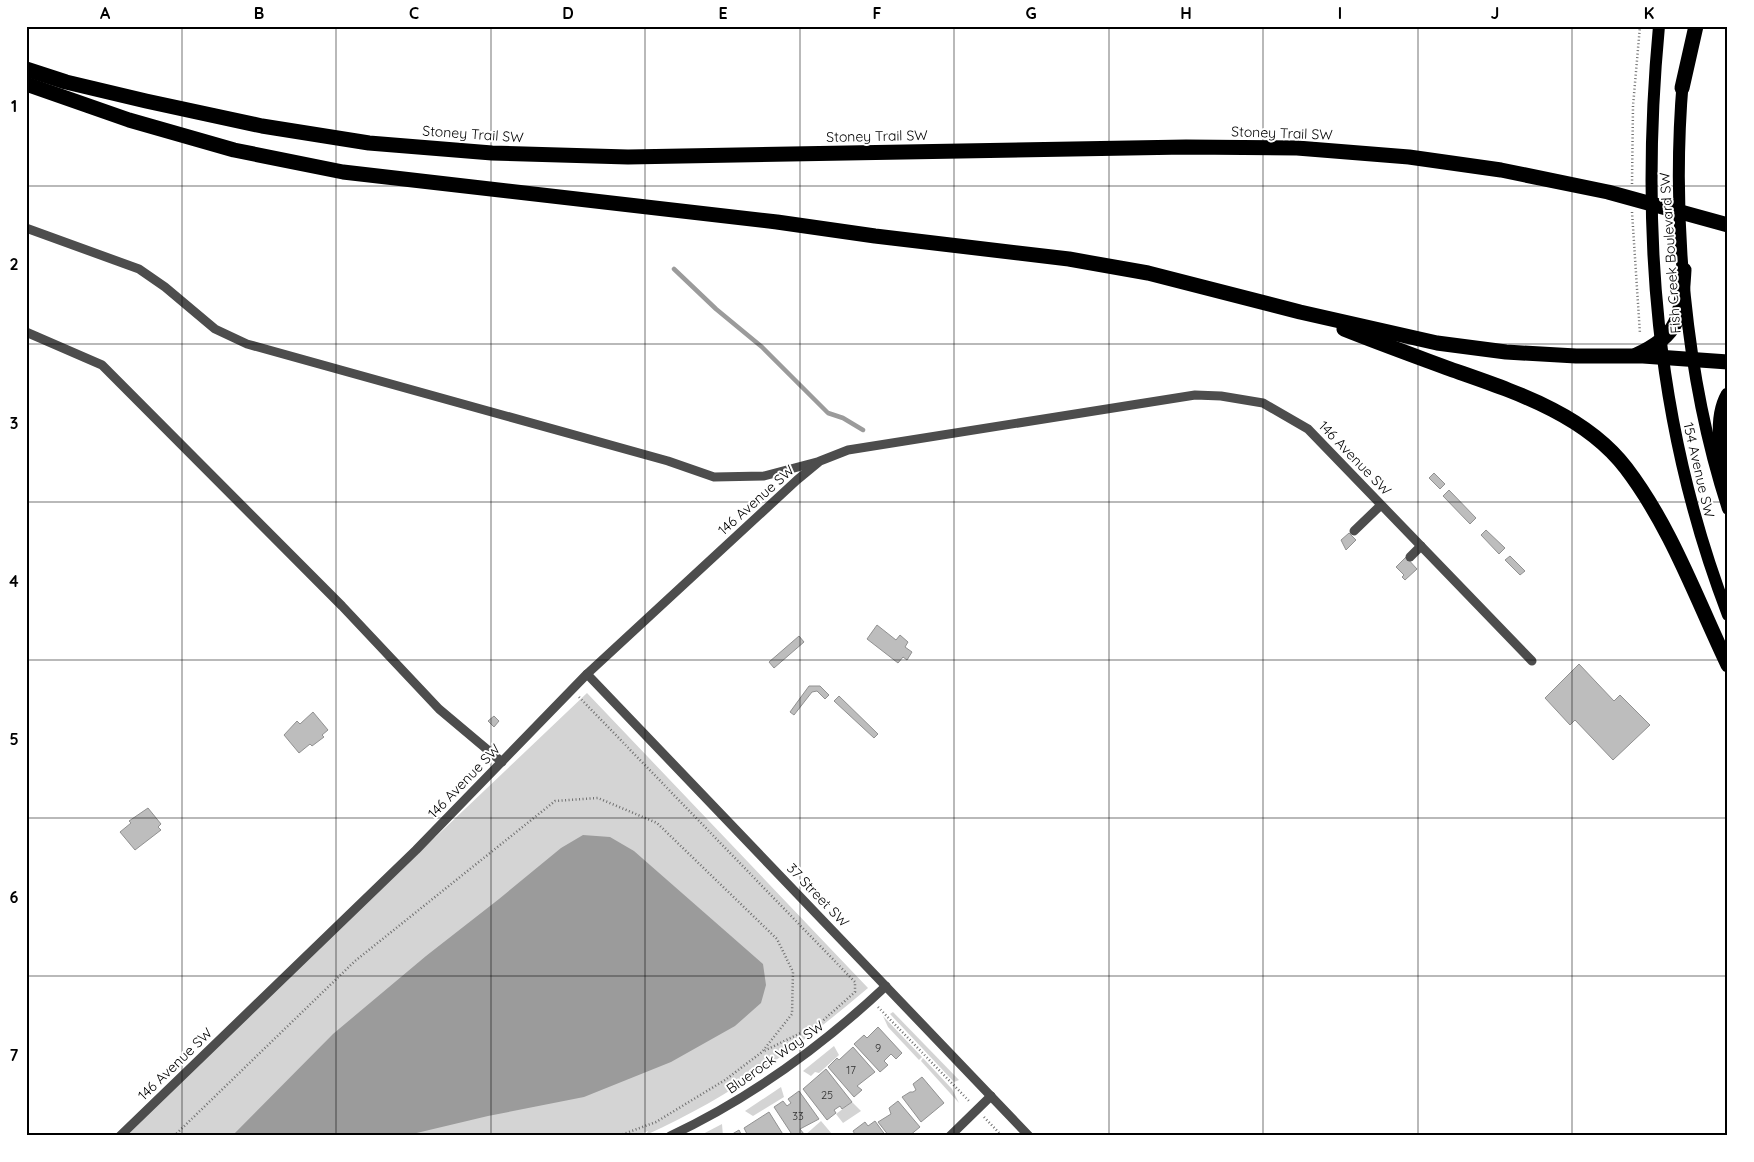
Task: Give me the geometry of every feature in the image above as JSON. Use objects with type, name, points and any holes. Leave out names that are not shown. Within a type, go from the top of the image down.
[{"type":"highway","points":[[1682,88],[1696,26]]},
{"type":"highway","name":"Stoney Trail SW","points":[[26,69],[66,82],[146,102],[262,126],[369,143],[492,153],[628,156],[1186,147],[1297,148],[1409,157],[1501,170],[1608,192],[1728,225]]},
{"type":"highway","points":[[26,84],[129,120],[234,150],[343,172],[767,220],[874,236],[1069,259],[1148,273],[1300,312],[1437,343],[1506,352],[1576,356],[1635,356],[1660,349],[1693,358],[1728,362]]},
{"type":"highway","points":[[1660,349],[1676,323],[1681,310],[1684,270]]},
{"type":"highway","points":[[1300,312],[1543,405],[1585,430],[1607,447],[1625,467],[1655,511],[1679,556],[1728,665]]},
{"type":"highway","points":[[1728,396],[1720,412],[1721,438],[1728,482]]},
{"type":"main road","name":"Fish Creek Boulevard SW","points":[[1658,26],[1650,130],[1652,262],[1660,349]]},
{"type":"main road","name":"Fish Creek Boulevard SW","points":[[1688,26],[1682,88],[1678,189],[1693,358]]},
{"type":"main road","name":"154 Avenue SW","points":[[1660,349],[1677,447],[1694,517],[1728,615]]},
{"type":"main road","name":"154 Avenue SW","points":[[1693,358],[1714,461],[1728,509]]},
{"type":"street","points":[[26,228],[139,269],[165,287],[215,330],[247,344],[668,461],[714,477],[764,476],[820,461]]},
{"type":"street","points":[[26,332],[102,365],[342,606],[439,709],[502,762]]},
{"type":"street","name":"146 Avenue SW","points":[[120,1136],[416,850],[587,674],[797,480],[820,461],[848,450],[1175,397],[1221,396],[1263,403],[1308,428],[1532,661]]},
{"type":"street","points":[[1354,531],[1381,504]]},
{"type":"street","points":[[1410,557],[1421,546]]},
{"type":"street","name":"37 Street SW","points":[[587,674],[1029,1136]]},
{"type":"street","name":"Bluerock Way SW","points":[[670,1136],[709,1117],[765,1084],[846,1023],[886,986]]},
{"type":"street","points":[[950,1136],[991,1096]]},
{"type":"path","points":[[1632,184],[1633,106],[1640,26]]},
{"type":"path","points":[[1632,204],[1640,334]]},
{"type":"path","points":[[572,689],[856,982],[855,992],[819,1024],[762,1052],[725,1080],[656,1122],[618,1136]]},
{"type":"path","points":[[174,1136],[355,961],[555,801],[598,798],[657,823],[777,939],[793,972],[792,1014],[762,1052]]},
{"type":"path","points":[[877,1006],[968,1100]]},
{"type":"path","points":[[989,1122],[1002,1136]]},
{"type":"shaded area","points":[[587,693],[868,988],[815,1031],[763,1069],[707,1104],[646,1135],[648,1131],[636,1136],[121,1136]]},
{"type":"shaded area","points":[[583,835],[610,837],[634,851],[763,964],[766,985],[761,1003],[735,1026],[671,1062],[584,1097],[488,1116],[404,1136],[232,1136],[333,1034],[426,956],[561,848]]},
{"type":"shaded area","points":[[893,1012],[959,1080],[954,1082],[890,1014]]},
{"type":"shaded area","points":[[883,1016],[922,1057],[919,1060],[888,1027]]},
{"type":"shaded area","points":[[834,1046],[839,1055],[819,1073],[815,1072],[811,1076],[803,1071]]},
{"type":"shaded area","points":[[923,1058],[952,1089],[959,1103],[921,1061]]},
{"type":"shaded area","points":[[781,1087],[784,1097],[753,1116],[745,1111]]},
{"type":"shaded area","points":[[852,1102],[861,1111],[843,1123],[836,1114]]},
{"type":"shaded area","points":[[821,1121],[832,1134],[828,1136],[804,1136]]},
{"type":"shaded area","points":[[722,1124],[723,1136],[699,1136]]},
{"type":"building","points":[[1434,473],[1445,484],[1440,489],[1429,478]]},
{"type":"building","points":[[1449,490],[1476,518],[1470,524],[1443,496]]},
{"type":"building","points":[[1486,530],[1505,548],[1499,554],[1481,535]]},
{"type":"building","points":[[1349,533],[1356,540],[1346,550],[1341,540]]},
{"type":"building","points":[[1510,556],[1525,571],[1520,575],[1505,560]]},
{"type":"building","points":[[1406,557],[1417,569],[1405,580],[1402,577],[1404,575],[1396,567]]},
{"type":"building","points":[[877,625],[896,640],[900,635],[908,642],[905,647],[912,652],[907,660],[903,657],[898,663],[867,639]]},
{"type":"building","points":[[799,636],[804,642],[774,668],[769,662]]},
{"type":"building","points":[[1579,664],[1614,701],[1620,695],[1650,725],[1613,760],[1575,720],[1570,725],[1545,698]]},
{"type":"building","points":[[809,686],[820,686],[829,695],[825,699],[817,691],[812,692],[794,715],[790,712]]},
{"type":"building","points":[[839,696],[878,734],[874,738],[834,701]]},
{"type":"building","points":[[313,712],[328,730],[322,735],[324,737],[312,746],[310,744],[299,753],[284,735],[297,721],[300,724]]},
{"type":"building","points":[[494,716],[499,721],[494,727],[488,721]]},
{"type":"building","points":[[148,808],[161,824],[158,827],[161,830],[135,850],[120,832],[131,823],[129,821]]},
{"type":"building","points":[[878,1027],[902,1053],[896,1059],[891,1054],[884,1061],[888,1065],[880,1072],[854,1044],[864,1035],[867,1038]]},
{"type":"building","points":[[853,1047],[875,1072],[857,1086],[862,1090],[854,1097],[828,1067]]},
{"type":"building","points":[[826,1069],[852,1102],[842,1109],[840,1106],[834,1110],[836,1113],[827,1120],[803,1089]]},
{"type":"building","points":[[922,1077],[944,1103],[921,1122],[902,1097],[916,1090],[913,1084]]},
{"type":"building","points":[[799,1091],[819,1119],[800,1129],[804,1134],[802,1136],[793,1136],[774,1107],[783,1101],[787,1106],[791,1103],[788,1099]]},
{"type":"building","points":[[898,1101],[920,1127],[909,1136],[889,1136],[878,1122],[891,1114],[889,1108]]},
{"type":"building","points":[[769,1112],[784,1136],[748,1136],[744,1128]]},
{"type":"building","points":[[875,1121],[886,1136],[856,1136],[853,1131],[865,1122],[868,1126]]},
{"type":"building","points":[[739,1130],[742,1136],[729,1136]]},
{"type":"waterway","points":[[674,269],[716,309],[762,347],[828,413],[843,418],[863,430]]}]
